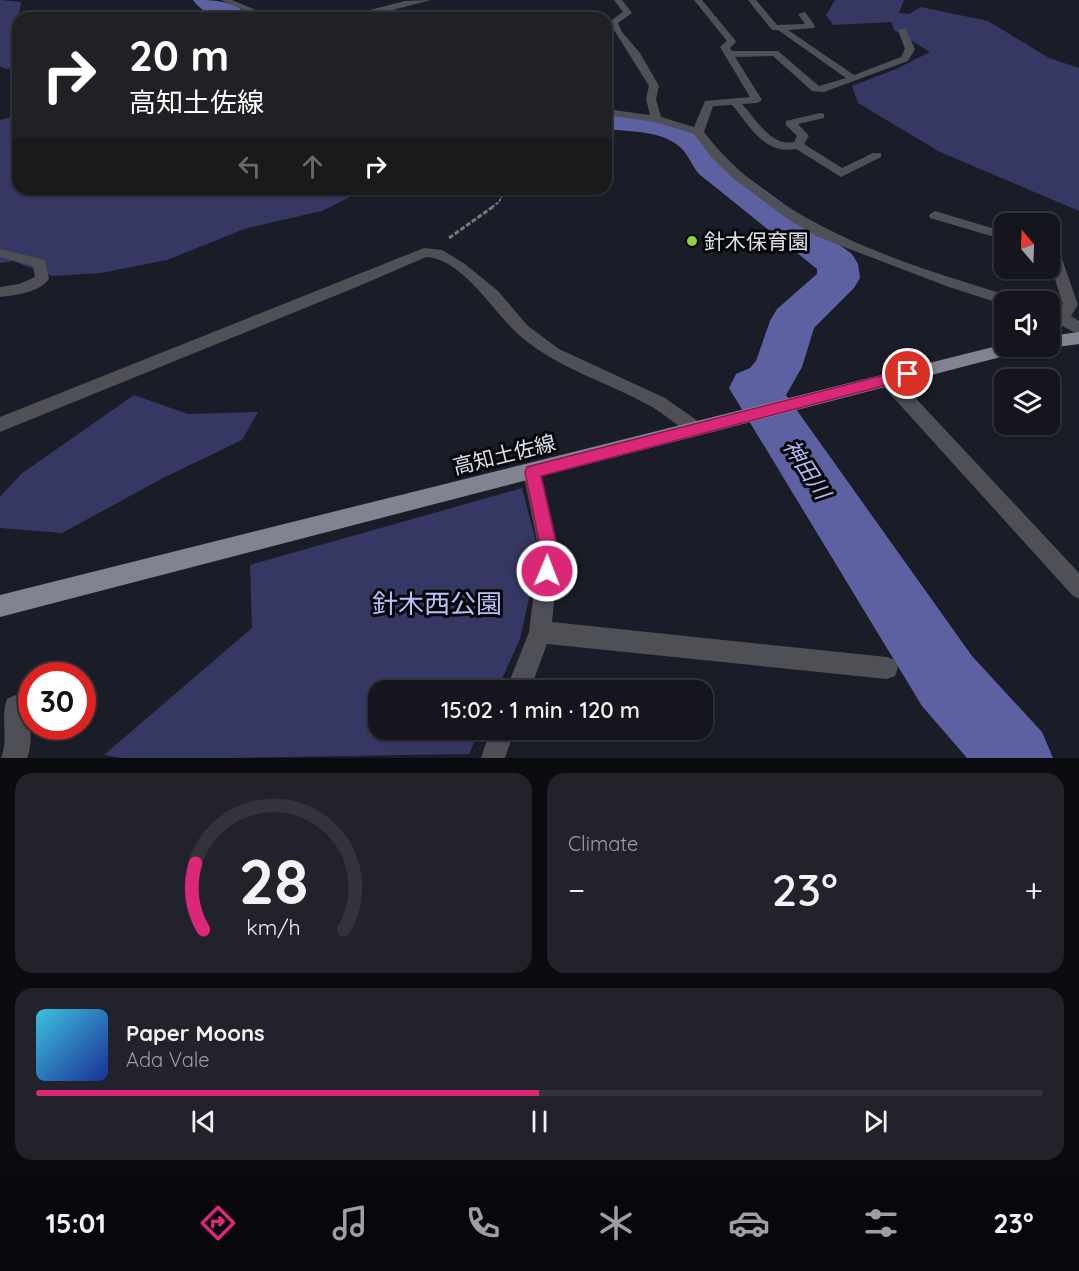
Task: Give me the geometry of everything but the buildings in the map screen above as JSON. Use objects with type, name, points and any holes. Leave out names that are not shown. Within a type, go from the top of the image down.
[{"type":"main road","points":[[1060,341],[1079,338]]},
{"type":"main road","name":"高知土佐線","points":[[0,606],[994,353]]},
{"type":"street","points":[[225,0],[256,12]]},
{"type":"street","points":[[373,12],[405,3],[427,0]]},
{"type":"street","points":[[618,0],[628,13],[613,22],[618,33],[635,53],[654,86],[651,99],[656,119]]},
{"type":"street","points":[[698,0],[732,42],[724,47],[757,100],[709,103],[698,132]]},
{"type":"street","points":[[753,0],[775,28],[811,26],[802,14]]},
{"type":"street","points":[[780,28],[854,79]]},
{"type":"street","points":[[729,54],[775,53],[816,89],[824,89],[905,59],[910,49],[902,30]]},
{"type":"street","points":[[735,102],[771,143],[788,147],[798,145],[841,173],[877,155]]},
{"type":"street","points":[[612,113],[656,119],[698,132],[716,156],[738,176],[794,217],[823,234],[954,284],[994,296]]},
{"type":"street","points":[[798,145],[803,136],[790,123],[820,116]]},
{"type":"street","points":[[935,215],[994,233]]},
{"type":"street","points":[[0,425],[354,283],[424,252],[438,253],[460,267],[493,295],[523,330],[553,353],[659,403],[696,429]]},
{"type":"street","points":[[0,253],[40,263],[42,279],[22,289],[0,292]]},
{"type":"street","points":[[1060,273],[1071,305],[1060,312]]},
{"type":"street","points":[[1060,317],[1079,329]]},
{"type":"street","points":[[888,380],[1079,588]]},
{"type":"street","points":[[522,680],[540,632],[549,551],[532,472]]},
{"type":"street","points":[[540,632],[887,668]]},
{"type":"street","points":[[15,706],[16,756]]},
{"type":"street","points":[[493,758],[499,740]]},
{"type":"path","points":[[438,253],[446,241],[499,202],[502,195]]},
{"type":"green space","points":[[0,0],[21,2],[19,12],[12,12],[12,68],[6,69],[0,66]]},
{"type":"green space","points":[[835,0],[904,0],[899,13],[909,14],[921,7],[988,21],[1049,58],[1079,68],[1079,211],[940,152],[858,103],[852,86],[896,69],[930,52],[894,30],[891,22],[833,25],[826,15]]},
{"type":"green space","points":[[12,117],[12,195],[354,195],[322,211],[247,228],[167,260],[101,273],[52,276],[13,261],[0,263],[0,120]]},
{"type":"green space","points":[[134,395],[188,414],[258,412],[242,440],[163,478],[62,533],[0,528],[0,497],[21,474]]},
{"type":"green space","name":"針木西公園","points":[[522,488],[539,553],[520,639],[502,680],[368,680],[368,740],[475,740],[469,754],[230,758],[122,758],[104,755],[252,628],[250,565]]},
{"type":"waterway","name":"神田川","points":[[205,0],[226,12]]},
{"type":"waterway","name":"神田川","points":[[612,120],[657,126],[676,131],[689,138],[700,149],[711,167],[837,264],[839,278],[793,321],[778,367],[768,382],[754,388],[947,681],[1016,758]]},
{"type":"place","name":"針木保育園","points":[[692,241]]},
{"type":"route","points":[[547,571],[549,551],[532,472],[908,374]]}]
